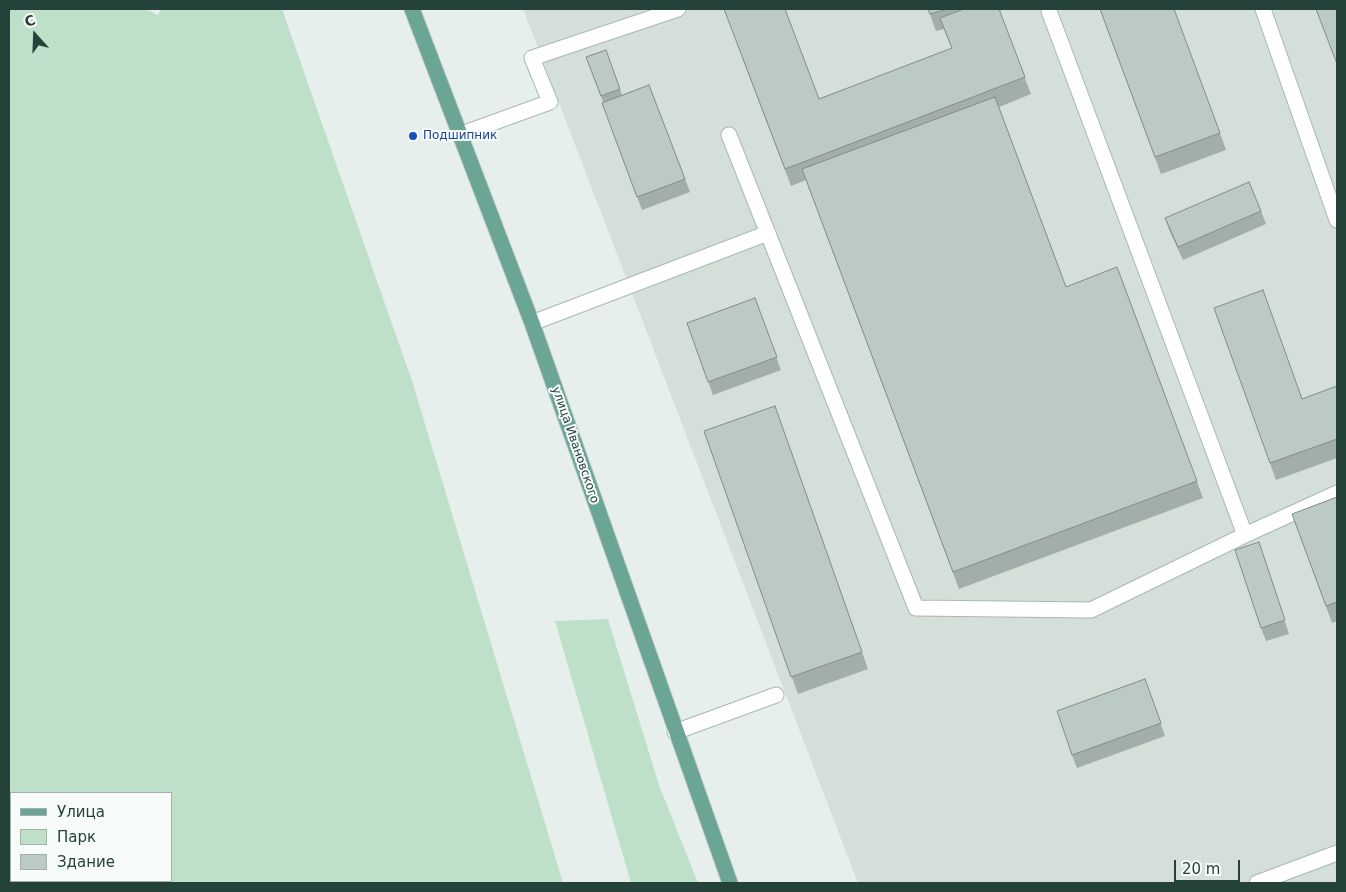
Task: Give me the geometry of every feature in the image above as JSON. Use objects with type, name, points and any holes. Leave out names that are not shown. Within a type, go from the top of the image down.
[{"type":"main road","name":"улица Ивановского","points":[[412,9],[532,323],[730,883]]},
{"type":"street","points":[[459,135],[550,102],[532,58],[678,9]]},
{"type":"street","points":[[1263,9],[1337,220]]},
{"type":"street","points":[[1049,11],[1245,535]]},
{"type":"street","points":[[730,135],[916,608],[1091,610],[1245,535],[1337,493]]},
{"type":"street","points":[[532,323],[768,233]]},
{"type":"street","points":[[676,732],[776,695]]},
{"type":"street","points":[[1257,883],[1337,853]]},
{"type":"shaded area","points":[[523,9],[1337,9],[1337,883],[858,883]]},
{"type":"green space","points":[[9,9],[145,9],[158,15],[161,9],[282,9],[413,384],[563,883],[9,883]]},
{"type":"green space","points":[[608,619],[659,785],[698,883],[631,883],[555,621]]},
{"type":"building","points":[[724,9],[785,9],[819,99],[952,48],[940,18],[964,9],[999,9],[1025,77],[785,169]]},
{"type":"building","points":[[928,9],[947,9],[930,14]]},
{"type":"building","points":[[1100,9],[1174,9],[1220,133],[1155,157]]},
{"type":"building","points":[[1316,9],[1337,9],[1337,64]]},
{"type":"building","points":[[606,50],[620,89],[601,96],[586,57]]},
{"type":"building","points":[[649,85],[685,179],[637,197],[602,103]]},
{"type":"building","points":[[995,97],[1066,287],[1117,267],[1197,481],[953,572],[802,169]]},
{"type":"building","points":[[1249,182],[1261,211],[1178,247],[1165,218]]},
{"type":"building","points":[[1263,290],[1302,399],[1337,386],[1337,439],[1270,463],[1214,308]]},
{"type":"building","points":[[755,298],[777,357],[708,382],[687,323]]},
{"type":"building","points":[[775,406],[862,652],[791,677],[704,431]]},
{"type":"building","points":[[1337,497],[1337,602],[1326,606],[1292,514]]},
{"type":"building","points":[[1259,542],[1285,620],[1261,628],[1235,550]]},
{"type":"building","points":[[1145,679],[1161,723],[1072,755],[1057,711]]},
{"type":"place","name":"Подшипник","points":[[413,136]]}]
